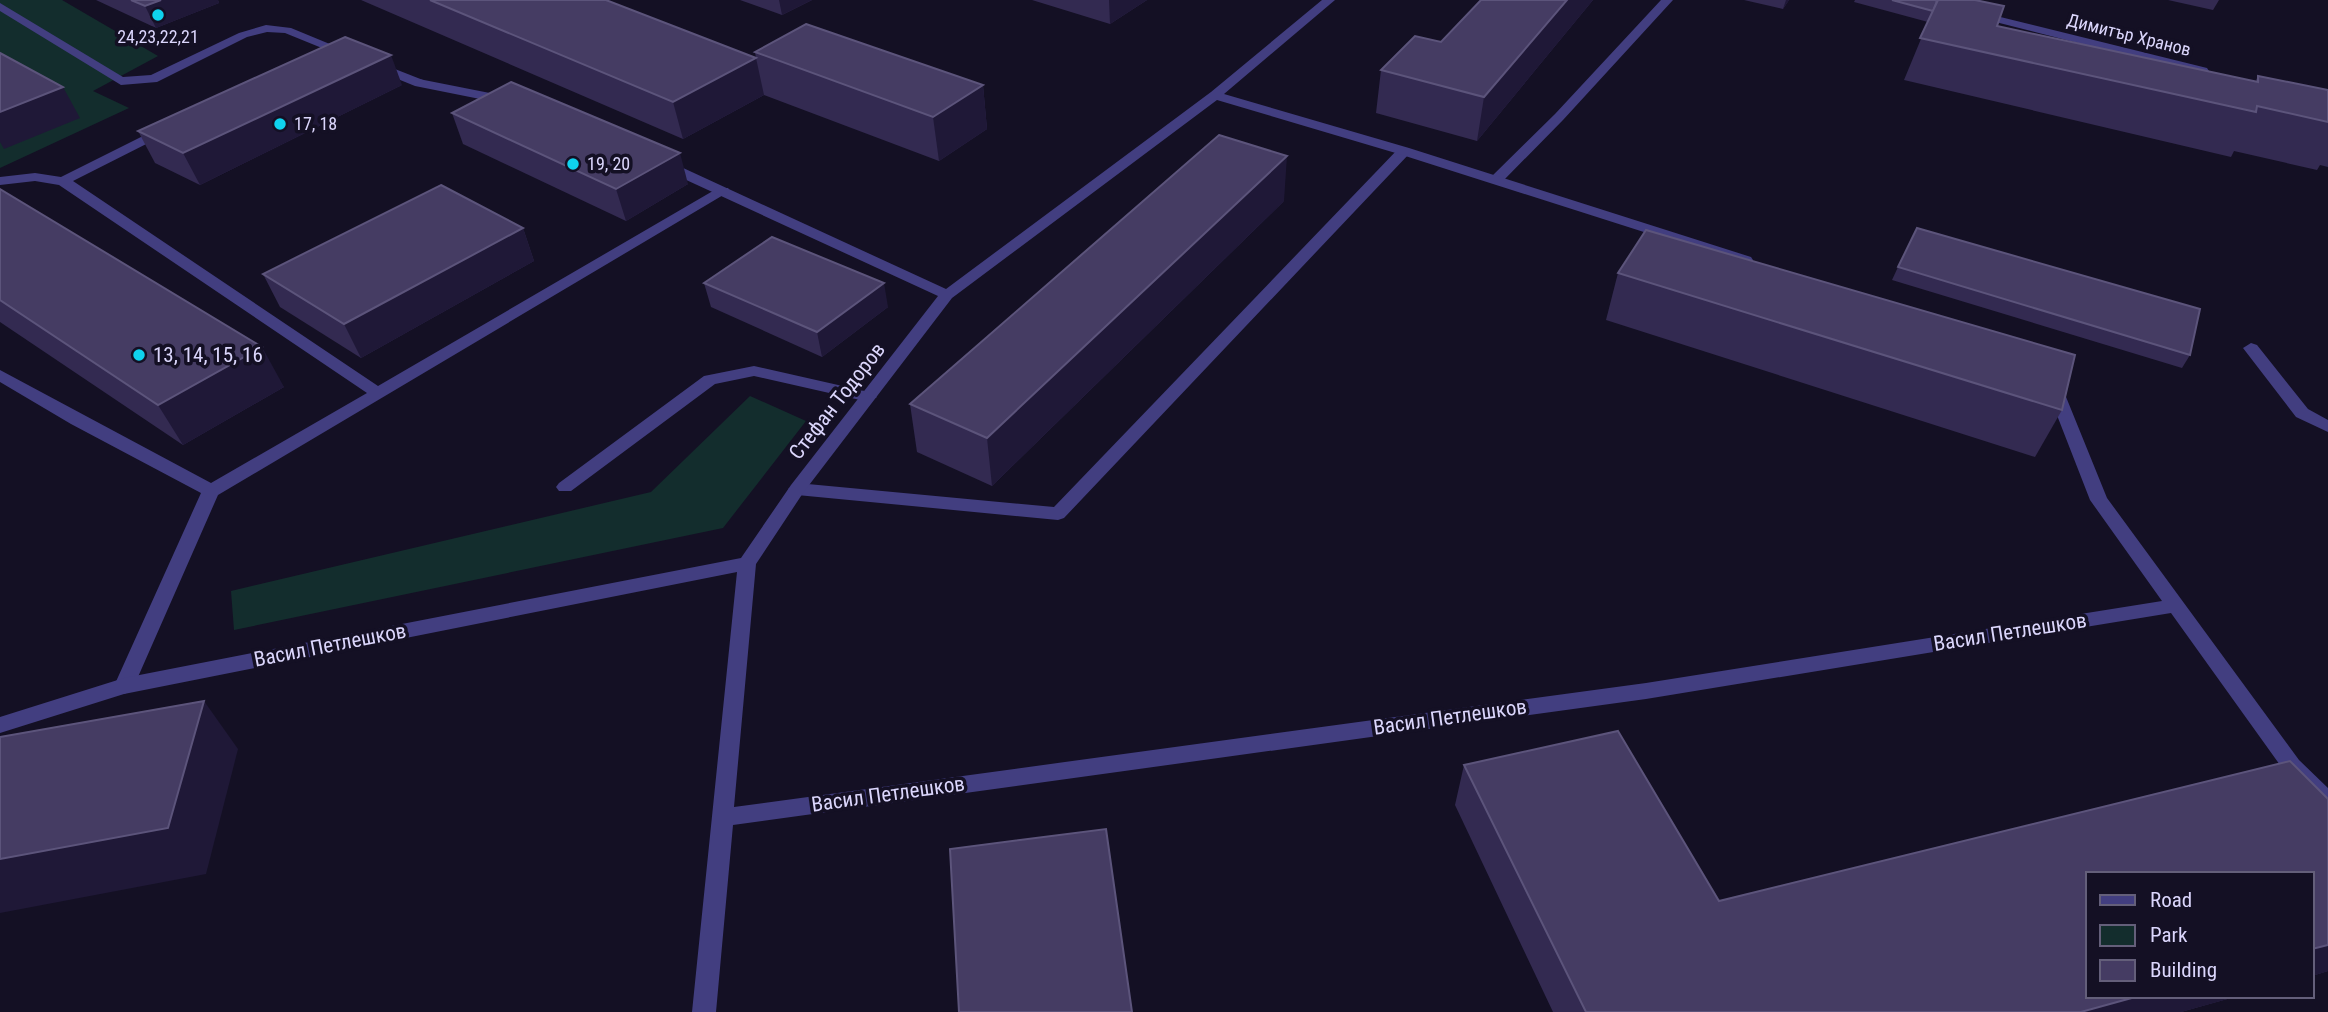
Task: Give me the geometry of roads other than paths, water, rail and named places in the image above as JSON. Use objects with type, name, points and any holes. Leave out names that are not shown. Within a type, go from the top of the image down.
[{"type":"street","name":"Стефан Тодоров","points":[[704,1012],[747,563],[797,489],[947,295],[1215,94],[1329,0]]},
{"type":"street","points":[[1496,180],[1559,117],[1667,0]]},
{"type":"street","points":[[0,6],[121,81],[153,79],[243,35],[267,28],[287,30],[322,49],[354,57]]},
{"type":"street","name":"Димитър Хранов","points":[[1962,10],[2220,76]]},
{"type":"street","points":[[368,62],[419,83],[522,103]]},
{"type":"street","points":[[1215,94],[1756,263]]},
{"type":"street","points":[[63,181],[184,120]]},
{"type":"street","points":[[797,489],[1058,514],[1404,151]]},
{"type":"street","points":[[648,157],[947,295]]},
{"type":"street","points":[[0,181],[35,177],[63,181],[377,393]]},
{"type":"street","points":[[124,686],[211,491],[723,191]]},
{"type":"street","points":[[2251,348],[2302,413],[2328,427]]},
{"type":"street","points":[[565,487],[710,380],[754,371],[869,397]]},
{"type":"street","points":[[0,375],[77,420],[211,491]]},
{"type":"street","points":[[2046,379],[2055,388],[2099,500],[2292,766],[2328,801]]},
{"type":"street","name":"Васил Петлешков","points":[[0,725],[124,686],[747,563]]},
{"type":"street","name":"Васил Петлешков","points":[[723,817],[1646,691],[2174,606]]},
{"type":"place","name":"24,23,22,21","points":[[158,15]]},
{"type":"place","name":"17, 18","points":[[280,124]]},
{"type":"place","name":"19, 20","points":[[573,164]]},
{"type":"place","name":"13, 14, 15, 16","points":[[139,355]]}]
